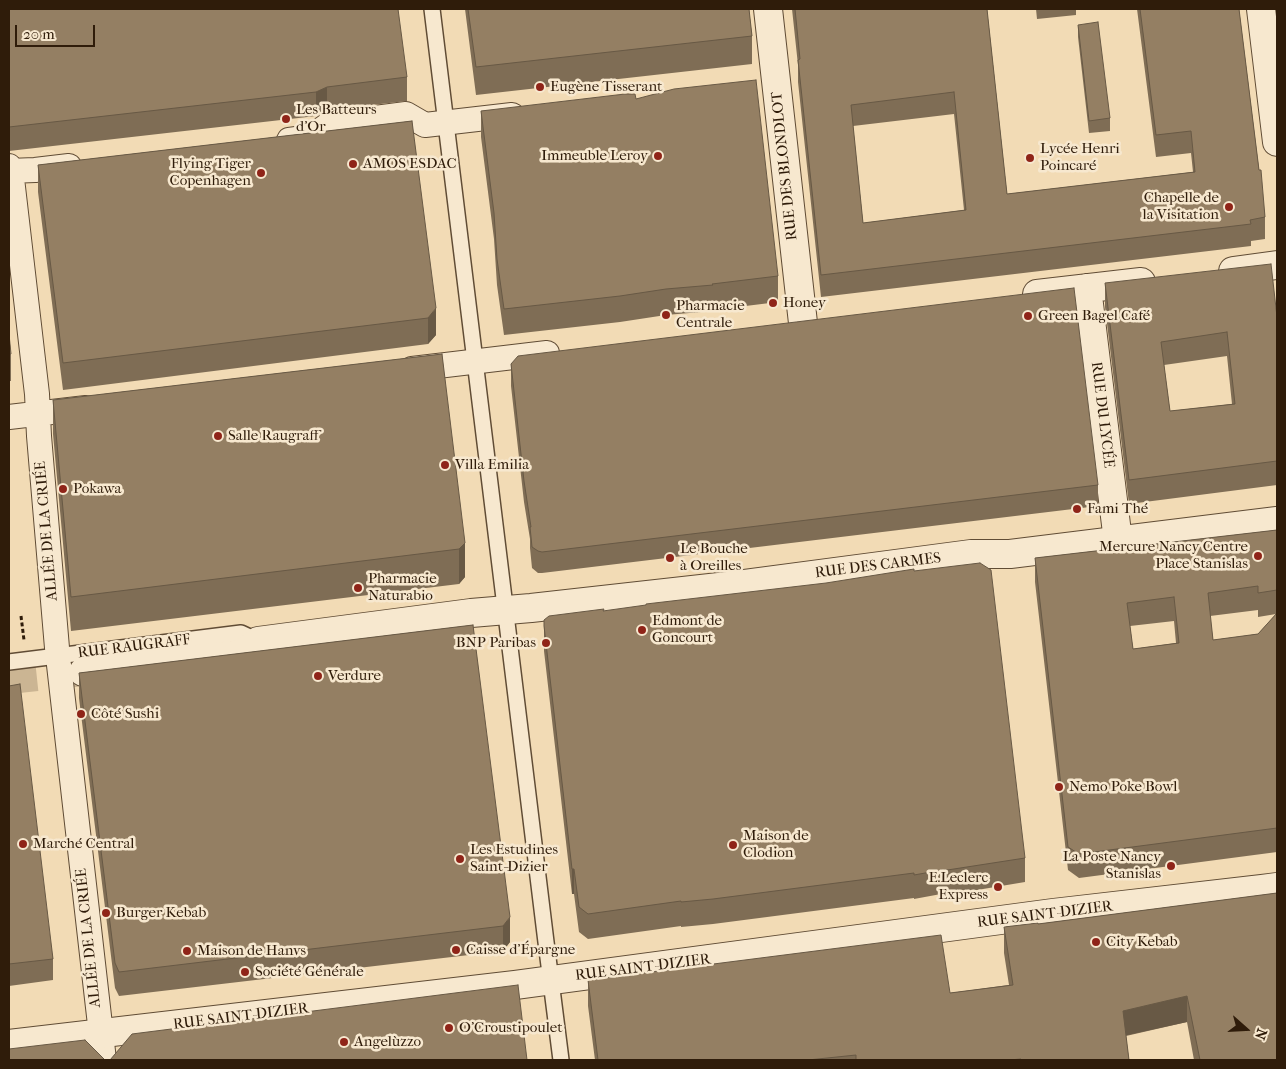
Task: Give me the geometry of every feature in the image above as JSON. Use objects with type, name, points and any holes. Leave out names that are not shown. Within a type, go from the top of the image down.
[{"type":"street","name":"RUE DES BLONDLOT","points":[[768,9],[802,323]]},
{"type":"street","points":[[1261,9],[1277,142]]},
{"type":"street","points":[[748,86],[776,83]]},
{"type":"street","points":[[264,143],[311,137],[329,124],[406,114],[424,125],[536,112]]},
{"type":"street","points":[[9,169],[35,170],[93,164]]},
{"type":"street","name":"ALLÉE DE LA CRIÉE","points":[[9,169],[37,394],[37,413],[66,662],[104,1060]]},
{"type":"street","points":[[1212,274],[1277,265]]},
{"type":"street","points":[[1008,298],[1164,279]]},
{"type":"street","name":"RUE DU LYCÉE","points":[[1087,288],[1118,541]]},
{"type":"street","points":[[393,371],[566,351]]},
{"type":"street","points":[[9,417],[108,405]]},
{"type":"street","name":"RUE DES CARMES","points":[[478,612],[505,611],[737,585],[971,554],[1010,554],[1277,521]]},
{"type":"street","name":"RUE RAUGRAFF","points":[[66,662],[242,654],[258,640],[478,612]]},
{"type":"street","name":"RUE SAINT-DIZIER","points":[[9,1044],[551,980],[1043,915],[1277,887]]},
{"type":"lane","points":[[432,9],[446,123],[487,360],[505,611],[561,1060]]},
{"type":"lane","name":"RUE RAUGRAFF","points":[[9,662],[240,634],[258,640]]},
{"type":"path","points":[[21,616],[23,632]]},
{"type":"building","points":[[9,9],[398,9],[407,77],[327,87],[316,92],[9,127]]},
{"type":"building","points":[[468,9],[749,9],[752,36],[476,67]]},
{"type":"building","points":[[795,9],[987,9],[1007,194],[1195,172],[1191,131],[1156,135],[1140,9],[1239,9],[1259,170],[1261,170],[1265,217],[1250,220],[1251,224],[821,275],[798,60],[800,59]],"holes":[[[954,92],[966,210],[863,223],[851,105]]]},
{"type":"building","points":[[1098,22],[1110,118],[1089,121],[1078,25]]},
{"type":"building","points":[[756,80],[778,276],[504,309],[481,111],[625,94],[635,94],[636,99],[674,89]]},
{"type":"building","points":[[412,121],[436,308],[428,318],[63,363],[38,165]]},
{"type":"building","points":[[1271,264],[1277,317],[1277,461],[1129,480],[1105,283]],"holes":[[[1227,332],[1235,404],[1170,411],[1161,342]]]},
{"type":"building","points":[[1074,288],[1098,485],[542,552],[532,547],[511,364],[518,356]]},
{"type":"building","points":[[9,334],[11,354],[9,354]]},
{"type":"building","points":[[442,354],[465,543],[459,549],[71,597],[53,400]]},
{"type":"building","points":[[1277,530],[1277,590],[1258,593],[1258,586],[1208,593],[1213,640],[1258,634],[1277,613],[1277,828],[1079,854],[1068,847],[1035,558]],"holes":[[[1174,597],[1179,643],[1133,649],[1127,603]]]},
{"type":"building","points":[[980,563],[991,570],[1025,858],[914,875],[914,873],[588,914],[579,907],[574,869],[572,869],[544,620],[549,616],[826,583],[914,569],[914,571]]},
{"type":"building","points":[[473,625],[510,917],[503,926],[119,972],[115,963],[79,673]]},
{"type":"building","name":"Marché Central","points":[[20,684],[53,959],[9,964],[9,686]]},
{"type":"building","points":[[1277,893],[1277,1060],[1200,1060],[1187,996],[1123,1011],[1129,1060],[856,1060],[856,1055],[808,1060],[598,1060],[588,980],[941,935],[950,993],[1013,985],[1004,927]]},
{"type":"building","points":[[518,985],[527,1060],[110,1060],[132,1034]]},
{"type":"building","points":[[85,1040],[105,1060],[9,1060],[9,1049]]},
{"type":"tunnel","points":[[9,680],[83,672]]},
{"type":"place","name":"Eugène Tisserant","points":[[540,87]]},
{"type":"place","name":"Les Batteurs d'Or","points":[[286,119]]},
{"type":"place","name":"Immeuble Leroy","points":[[658,156]]},
{"type":"place","name":"Lycée Henri Poincaré","points":[[1030,158]]},
{"type":"place","name":"AMOS ESDAC","points":[[353,164]]},
{"type":"place","name":"Flying Tiger Copenhagen","points":[[261,173]]},
{"type":"place","name":"Chapelle de la Visitation","points":[[1229,207]]},
{"type":"place","name":"Honey","points":[[773,303]]},
{"type":"place","name":"Pharmacie Centrale","points":[[666,315]]},
{"type":"place","name":"Green Bagel Café","points":[[1028,316]]},
{"type":"place","name":"Salle Raugraff","points":[[218,436]]},
{"type":"place","name":"Villa Emilia","points":[[445,465]]},
{"type":"place","name":"Pokawa","points":[[63,489]]},
{"type":"place","name":"Fami Thé","points":[[1077,509]]},
{"type":"place","name":"Mercure Nancy Centre Place Stanislas","points":[[1258,556]]},
{"type":"place","name":"Le Bouche à Oreilles","points":[[670,558]]},
{"type":"place","name":"Pharmacie Naturabio","points":[[358,588]]},
{"type":"place","name":"Edmont de Goncourt","points":[[642,630]]},
{"type":"place","name":"BNP Paribas","points":[[546,643]]},
{"type":"place","name":"Verdure","points":[[318,676]]},
{"type":"place","name":"Côté Sushi","points":[[81,714]]},
{"type":"place","name":"Nemo Poke Bowl","points":[[1059,787]]},
{"type":"place","name":"Marché Central","points":[[23,844]]},
{"type":"place","name":"Maison de Clodion","points":[[733,845]]},
{"type":"place","name":"Les Estudines Saint-Dizier","points":[[460,859]]},
{"type":"place","name":"La Poste Nancy Stanislas","points":[[1171,866]]},
{"type":"place","name":"E.Leclerc Express","points":[[998,887]]},
{"type":"place","name":"Burger Kebab","points":[[106,913]]},
{"type":"place","name":"City Kebab","points":[[1096,942]]},
{"type":"place","name":"Caisse d'Épargne","points":[[456,950]]},
{"type":"place","name":"Maison de Hanvs","points":[[187,951]]},
{"type":"place","name":"Société Générale","points":[[245,972]]},
{"type":"place","name":"O'Croustipoulet","points":[[449,1028]]},
{"type":"place","name":"Angelùzzo","points":[[344,1042]]}]
